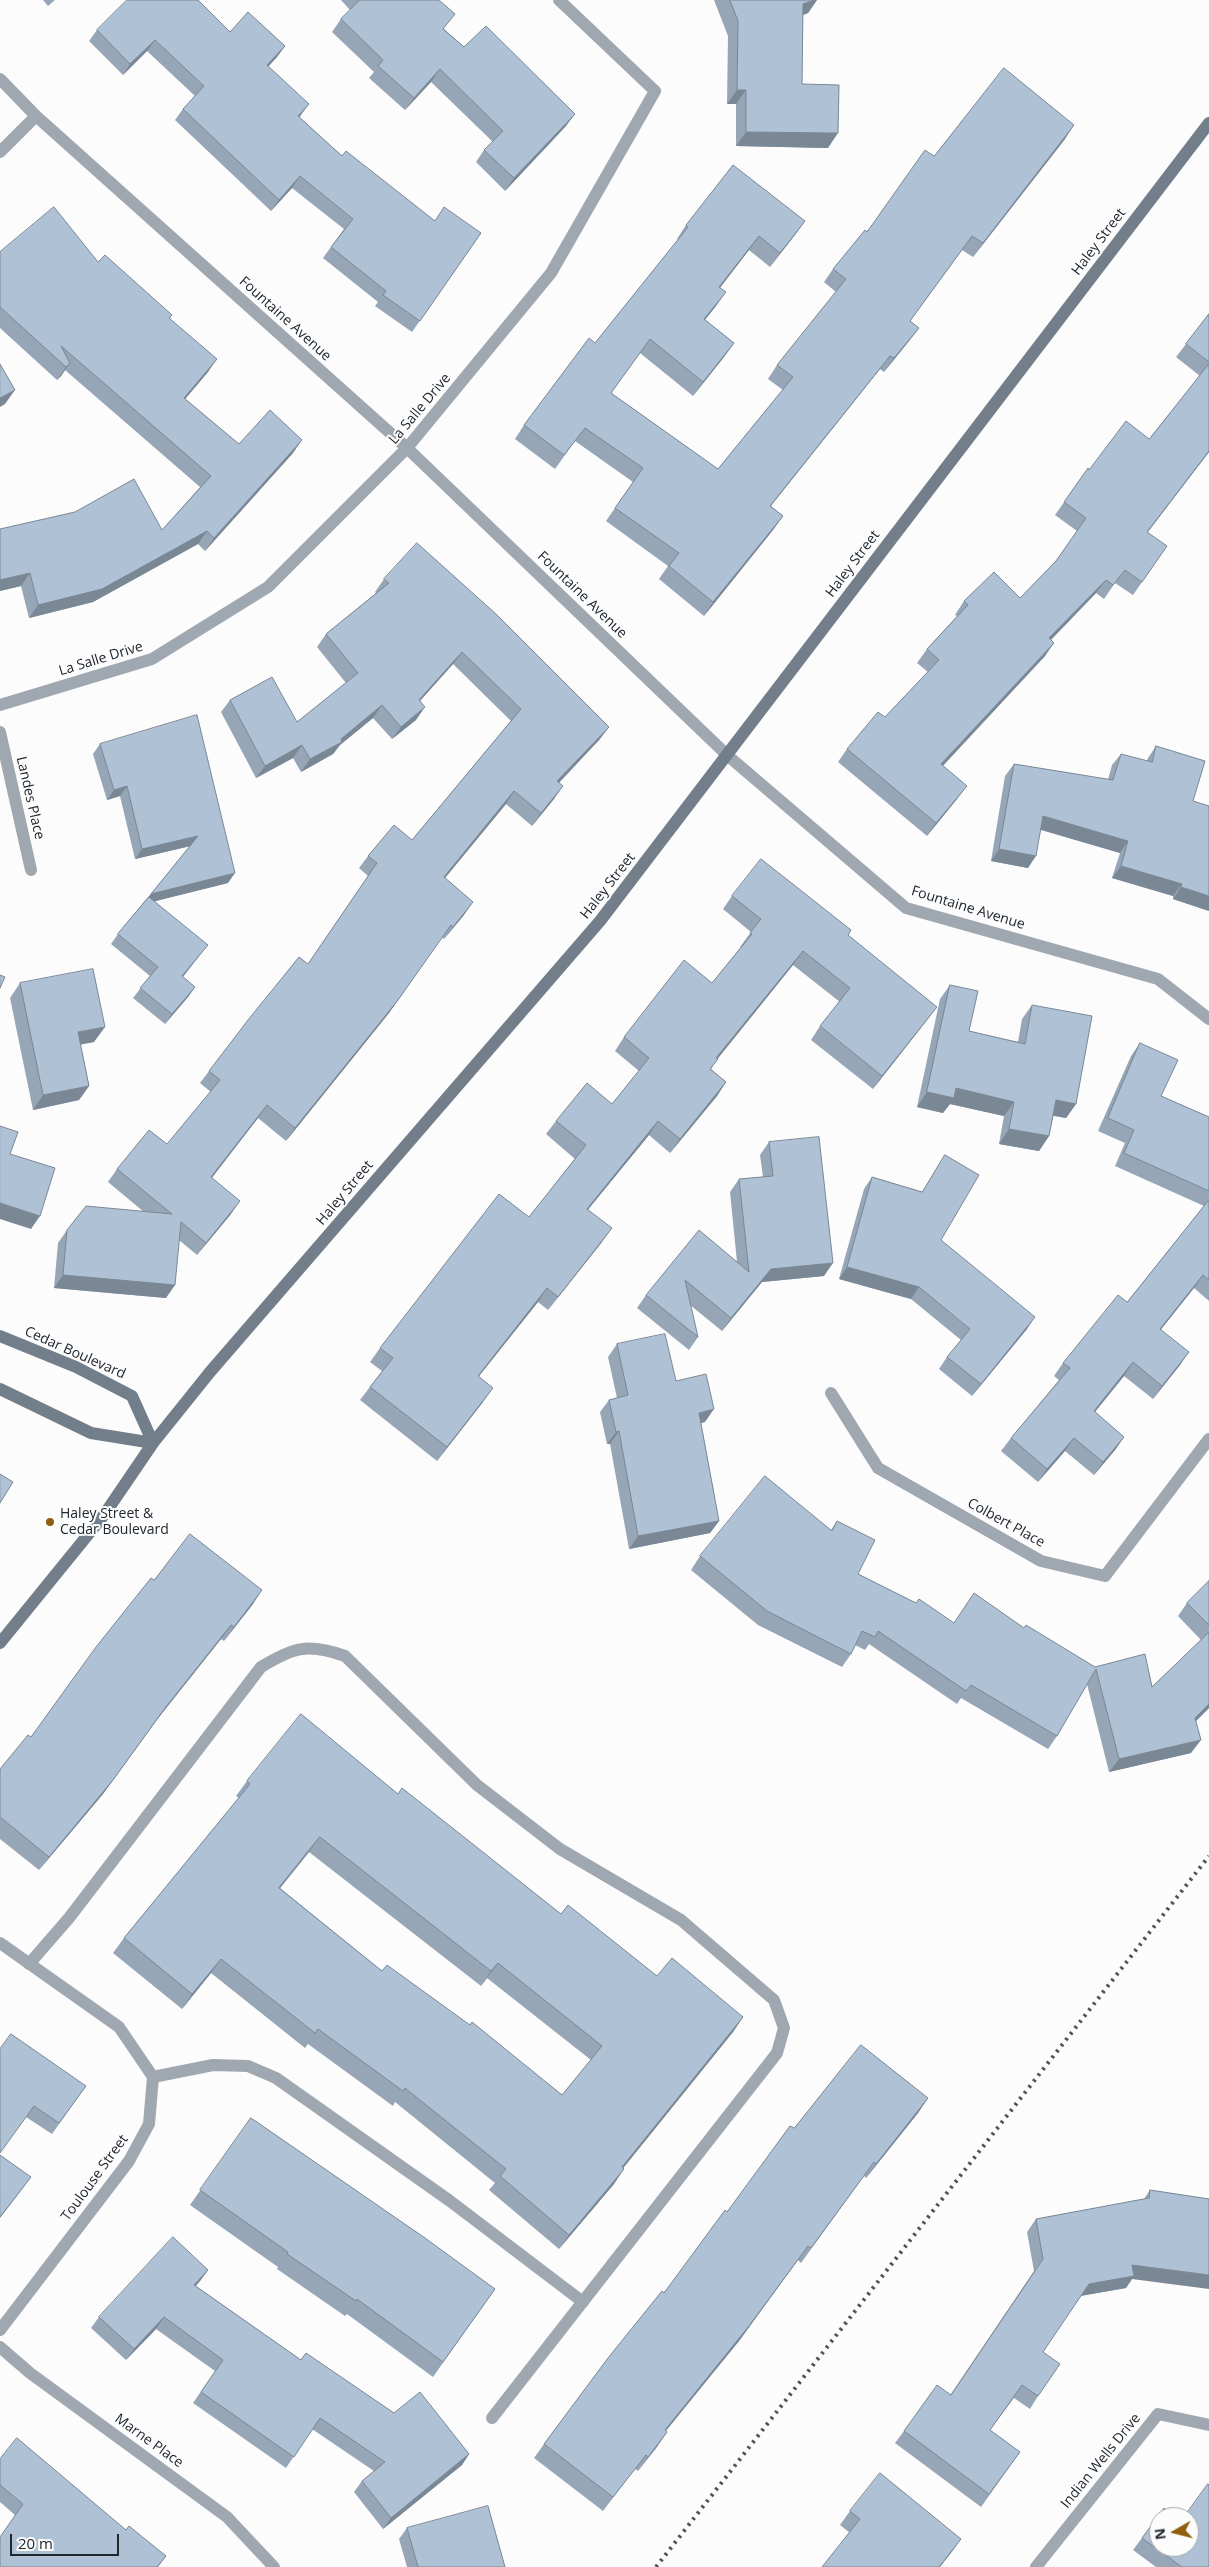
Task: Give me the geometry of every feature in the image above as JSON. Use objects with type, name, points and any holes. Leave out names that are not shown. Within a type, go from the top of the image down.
[{"type":"street","name":"La Salle Drive","points":[[0,705],[152,660],[268,587],[407,448],[551,273],[655,91],[558,0]]},
{"type":"street","name":"Fountaine Avenue","points":[[0,79],[36,116],[407,448],[727,755],[906,908],[1158,979],[1209,1019]]},
{"type":"street","points":[[0,152],[36,116]]},
{"type":"street","name":"Haley Street","points":[[0,1643],[104,1515],[153,1443],[210,1372],[600,921],[1209,123]]},
{"type":"street","name":"Landes Place","points":[[0,732],[31,870]]},
{"type":"street","name":"Cedar Boulevard","points":[[0,1336],[76,1367],[132,1396],[153,1443]]},
{"type":"street","points":[[0,1389],[91,1433],[153,1443]]},
{"type":"street","name":"Colbert Place","points":[[831,1393],[878,1468],[1041,1561],[1105,1576],[1209,1439]]},
{"type":"street","points":[[29,1964],[69,1918],[261,1667],[286,1652],[319,1647],[345,1656],[477,1785],[560,1849],[681,1920],[774,2000],[784,2028],[777,2053],[492,2418]]},
{"type":"street","points":[[0,1943],[119,2027],[153,2077],[213,2065],[248,2066],[276,2078],[450,2201],[583,2302]]},
{"type":"street","name":"Toulouse Street","points":[[0,2330],[129,2161],[149,2124],[153,2077]]},
{"type":"street","name":"Marne Place","points":[[0,2347],[30,2373],[227,2517],[274,2567]]},
{"type":"street","name":"Indian Wells Drive","points":[[1036,2567],[1158,2414],[1209,2425]]},
{"type":"building","points":[[127,0],[198,0],[230,32],[248,12],[285,46],[267,65],[309,104],[298,116],[342,156],[346,151],[435,221],[444,207],[481,233],[420,321],[383,295],[386,291],[331,247],[353,219],[300,176],[279,200],[183,109],[204,86],[155,40],[130,64],[97,30]]},
{"type":"building","points":[[360,0],[439,0],[455,14],[443,29],[464,47],[486,26],[575,114],[514,178],[484,150],[503,131],[440,69],[414,98],[378,66],[383,60],[341,19]]},
{"type":"building","points":[[730,0],[814,0],[803,4],[802,84],[839,85],[838,133],[746,132],[746,90],[737,90],[738,21]]},
{"type":"building","points":[[1004,68],[1074,125],[983,243],[972,236],[910,321],[919,328],[894,358],[890,356],[770,506],[783,516],[713,602],[669,566],[679,553],[615,508],[643,468],[585,428],[564,455],[524,425],[589,338],[595,343],[688,227],[686,225],[733,165],[805,221],[780,253],[759,236],[719,287],[726,292],[704,319],[734,343],[703,382],[650,339],[611,393],[718,469],[793,377],[777,365],[846,279],[833,269],[865,230],[867,232],[925,150],[934,156]]},
{"type":"building","points":[[54,207],[98,262],[105,255],[172,315],[169,318],[217,359],[184,398],[239,444],[270,410],[302,440],[214,538],[207,531],[102,589],[38,605],[30,573],[0,580],[0,529],[75,512],[134,479],[162,530],[211,476],[61,346],[70,363],[66,367],[0,307],[0,252]]},
{"type":"building","points":[[1209,314],[1209,362],[1186,344]]},
{"type":"building","points":[[0,364],[15,390],[0,398]]},
{"type":"building","points":[[1209,364],[1209,451],[1147,532],[1167,546],[1142,582],[1125,570],[1113,585],[1106,580],[1049,638],[1054,643],[941,764],[967,786],[936,823],[847,749],[878,712],[885,717],[939,660],[927,649],[968,605],[964,601],[994,572],[1020,598],[1056,561],[1086,518],[1064,502],[1088,468],[1089,470],[1126,421],[1149,439]]},
{"type":"building","points":[[417,543],[496,614],[609,727],[557,781],[563,786],[541,813],[514,791],[444,877],[473,902],[453,927],[451,925],[398,1000],[295,1128],[267,1105],[211,1177],[240,1201],[206,1243],[181,1222],[175,1285],[63,1275],[67,1230],[86,1206],[172,1214],[117,1169],[149,1130],[167,1144],[220,1080],[209,1071],[248,1020],[299,957],[308,964],[377,863],[368,856],[394,825],[412,840],[521,709],[462,652],[419,700],[425,707],[401,727],[382,705],[341,739],[342,742],[310,759],[302,745],[265,766],[230,700],[272,677],[297,722],[358,673],[326,634],[389,583],[384,579]]},
{"type":"building","points":[[197,715],[235,873],[151,894],[198,836],[142,849],[127,786],[114,790],[100,744]]},
{"type":"building","points":[[1156,746],[1205,761],[1193,801],[1209,806],[1209,896],[1181,887],[1182,884],[1121,866],[1128,841],[1043,816],[1036,856],[999,849],[1014,764],[1113,780],[1121,754],[1152,762]]},
{"type":"building","points":[[761,859],[851,930],[848,935],[937,1007],[882,1076],[820,1026],[850,988],[803,951],[716,1058],[718,1059],[710,1069],[726,1082],[680,1139],[658,1121],[587,1209],[612,1228],[558,1297],[547,1288],[478,1376],[493,1388],[447,1447],[370,1387],[393,1358],[380,1348],[499,1194],[529,1217],[586,1145],[556,1121],[587,1083],[612,1104],[649,1058],[624,1037],[684,960],[712,983],[752,934],[750,933],[761,919],[732,896]]},
{"type":"building","points":[[149,897],[208,945],[182,976],[195,987],[172,1014],[140,988],[158,967],[118,934]]},
{"type":"building","points":[[93,969],[105,1027],[78,1032],[89,1086],[43,1095],[20,983]]},
{"type":"building","points":[[0,975],[5,977],[0,988]]},
{"type":"building","points":[[950,985],[978,991],[969,1031],[1025,1044],[1032,1005],[1092,1016],[1076,1104],[1056,1100],[1049,1136],[1009,1129],[1014,1102],[956,1088],[954,1098],[927,1092]]},
{"type":"building","points":[[1140,1043],[1178,1060],[1161,1096],[1209,1117],[1209,1191],[1124,1153],[1134,1130],[1108,1118]]},
{"type":"building","points":[[0,1126],[18,1132],[10,1154],[55,1168],[40,1216],[0,1203]]},
{"type":"building","points":[[819,1137],[833,1263],[771,1269],[731,1318],[685,1280],[698,1337],[646,1295],[699,1230],[749,1272],[739,1179],[773,1176],[769,1142]]},
{"type":"building","points":[[945,1155],[979,1175],[941,1240],[1035,1317],[981,1384],[947,1357],[970,1329],[919,1287],[847,1267],[872,1177],[922,1192]]},
{"type":"building","points":[[1209,1200],[1209,1280],[1203,1275],[1160,1329],[1189,1352],[1162,1386],[1133,1362],[1094,1411],[1124,1437],[1103,1462],[1074,1438],[1047,1469],[1011,1438],[1070,1368],[1063,1363],[1118,1295],[1127,1302]]},
{"type":"building","points":[[665,1334],[676,1381],[706,1374],[714,1409],[699,1413],[719,1521],[638,1536],[619,1431],[616,1432],[609,1400],[628,1395],[617,1344]]},
{"type":"building","points":[[0,1474],[13,1482],[0,1503]]},
{"type":"building","points":[[765,1476],[832,1531],[837,1521],[875,1540],[858,1574],[916,1603],[919,1599],[954,1623],[974,1593],[1024,1628],[1026,1625],[1095,1667],[1145,1654],[1152,1687],[1209,1632],[1209,1704],[1195,1718],[1201,1740],[1119,1759],[1096,1669],[1057,1736],[971,1685],[966,1691],[878,1631],[875,1637],[862,1631],[851,1654],[767,1611],[700,1556]]},
{"type":"building","points":[[190,1534],[262,1590],[234,1627],[231,1625],[165,1708],[113,1780],[49,1857],[0,1817],[0,1769],[28,1735],[31,1737],[96,1647],[151,1578],[154,1580]]},
{"type":"building","points":[[1209,1581],[1209,1625],[1187,1603]]},
{"type":"building","points":[[301,1714],[398,1794],[402,1788],[561,1914],[568,1905],[657,1976],[672,1958],[743,2017],[622,2167],[624,2169],[569,2235],[500,2176],[506,2169],[405,2088],[403,2091],[318,2029],[315,2033],[221,1959],[192,1994],[124,1938],[250,1784],[247,1781]],"holes":[[[320,1837],[491,1971],[498,1963],[602,2046],[562,2095],[472,2022],[470,2025],[387,1965],[382,1971],[279,1888]]]},
{"type":"building","points":[[11,2034],[86,2086],[59,2123],[34,2106],[0,2153],[0,2049]]},
{"type":"building","points":[[861,2045],[928,2098],[876,2164],[874,2162],[811,2248],[808,2246],[749,2326],[665,2430],[667,2432],[648,2457],[646,2455],[613,2497],[544,2444],[608,2358],[662,2291],[664,2293],[725,2210],[727,2212],[790,2126],[794,2128]]},
{"type":"building","points":[[251,2118],[425,2238],[495,2289],[443,2362],[357,2299],[356,2301],[287,2254],[288,2252],[200,2190]]},
{"type":"building","points":[[0,2155],[31,2177],[0,2217]]},
{"type":"building","points":[[1150,2190],[1209,2199],[1209,2275],[1132,2265],[1134,2276],[1089,2284],[1043,2352],[1060,2364],[1038,2396],[1022,2385],[990,2430],[1020,2452],[989,2494],[904,2431],[937,2385],[951,2395],[1043,2259],[1036,2219],[1149,2198]]},
{"type":"building","points":[[173,2237],[208,2270],[194,2285],[301,2360],[306,2353],[394,2413],[420,2392],[469,2454],[391,2518],[362,2481],[385,2462],[320,2418],[294,2457],[201,2392],[223,2360],[164,2317],[134,2349],[99,2317]]},
{"type":"building","points":[[17,2438],[126,2530],[129,2526],[166,2556],[157,2567],[0,2567],[0,2537],[23,2504],[0,2485],[0,2459]]},
{"type":"building","points":[[880,2473],[961,2539],[939,2567],[822,2567],[860,2519],[850,2511]]},
{"type":"building","points":[[1208,2484],[1209,2567],[1182,2567],[1168,2557],[1199,2557],[1199,2507],[1191,2507]]},
{"type":"building","points":[[488,2506],[505,2567],[418,2567],[407,2528]]},
{"type":"building","points":[[1149,2528],[1149,2543],[1142,2538]]},
{"type":"railway","points":[[656,2567],[1209,1856]]},
{"type":"place","name":"Haley Street & Cedar Boulevard","points":[[50,1522]]}]
